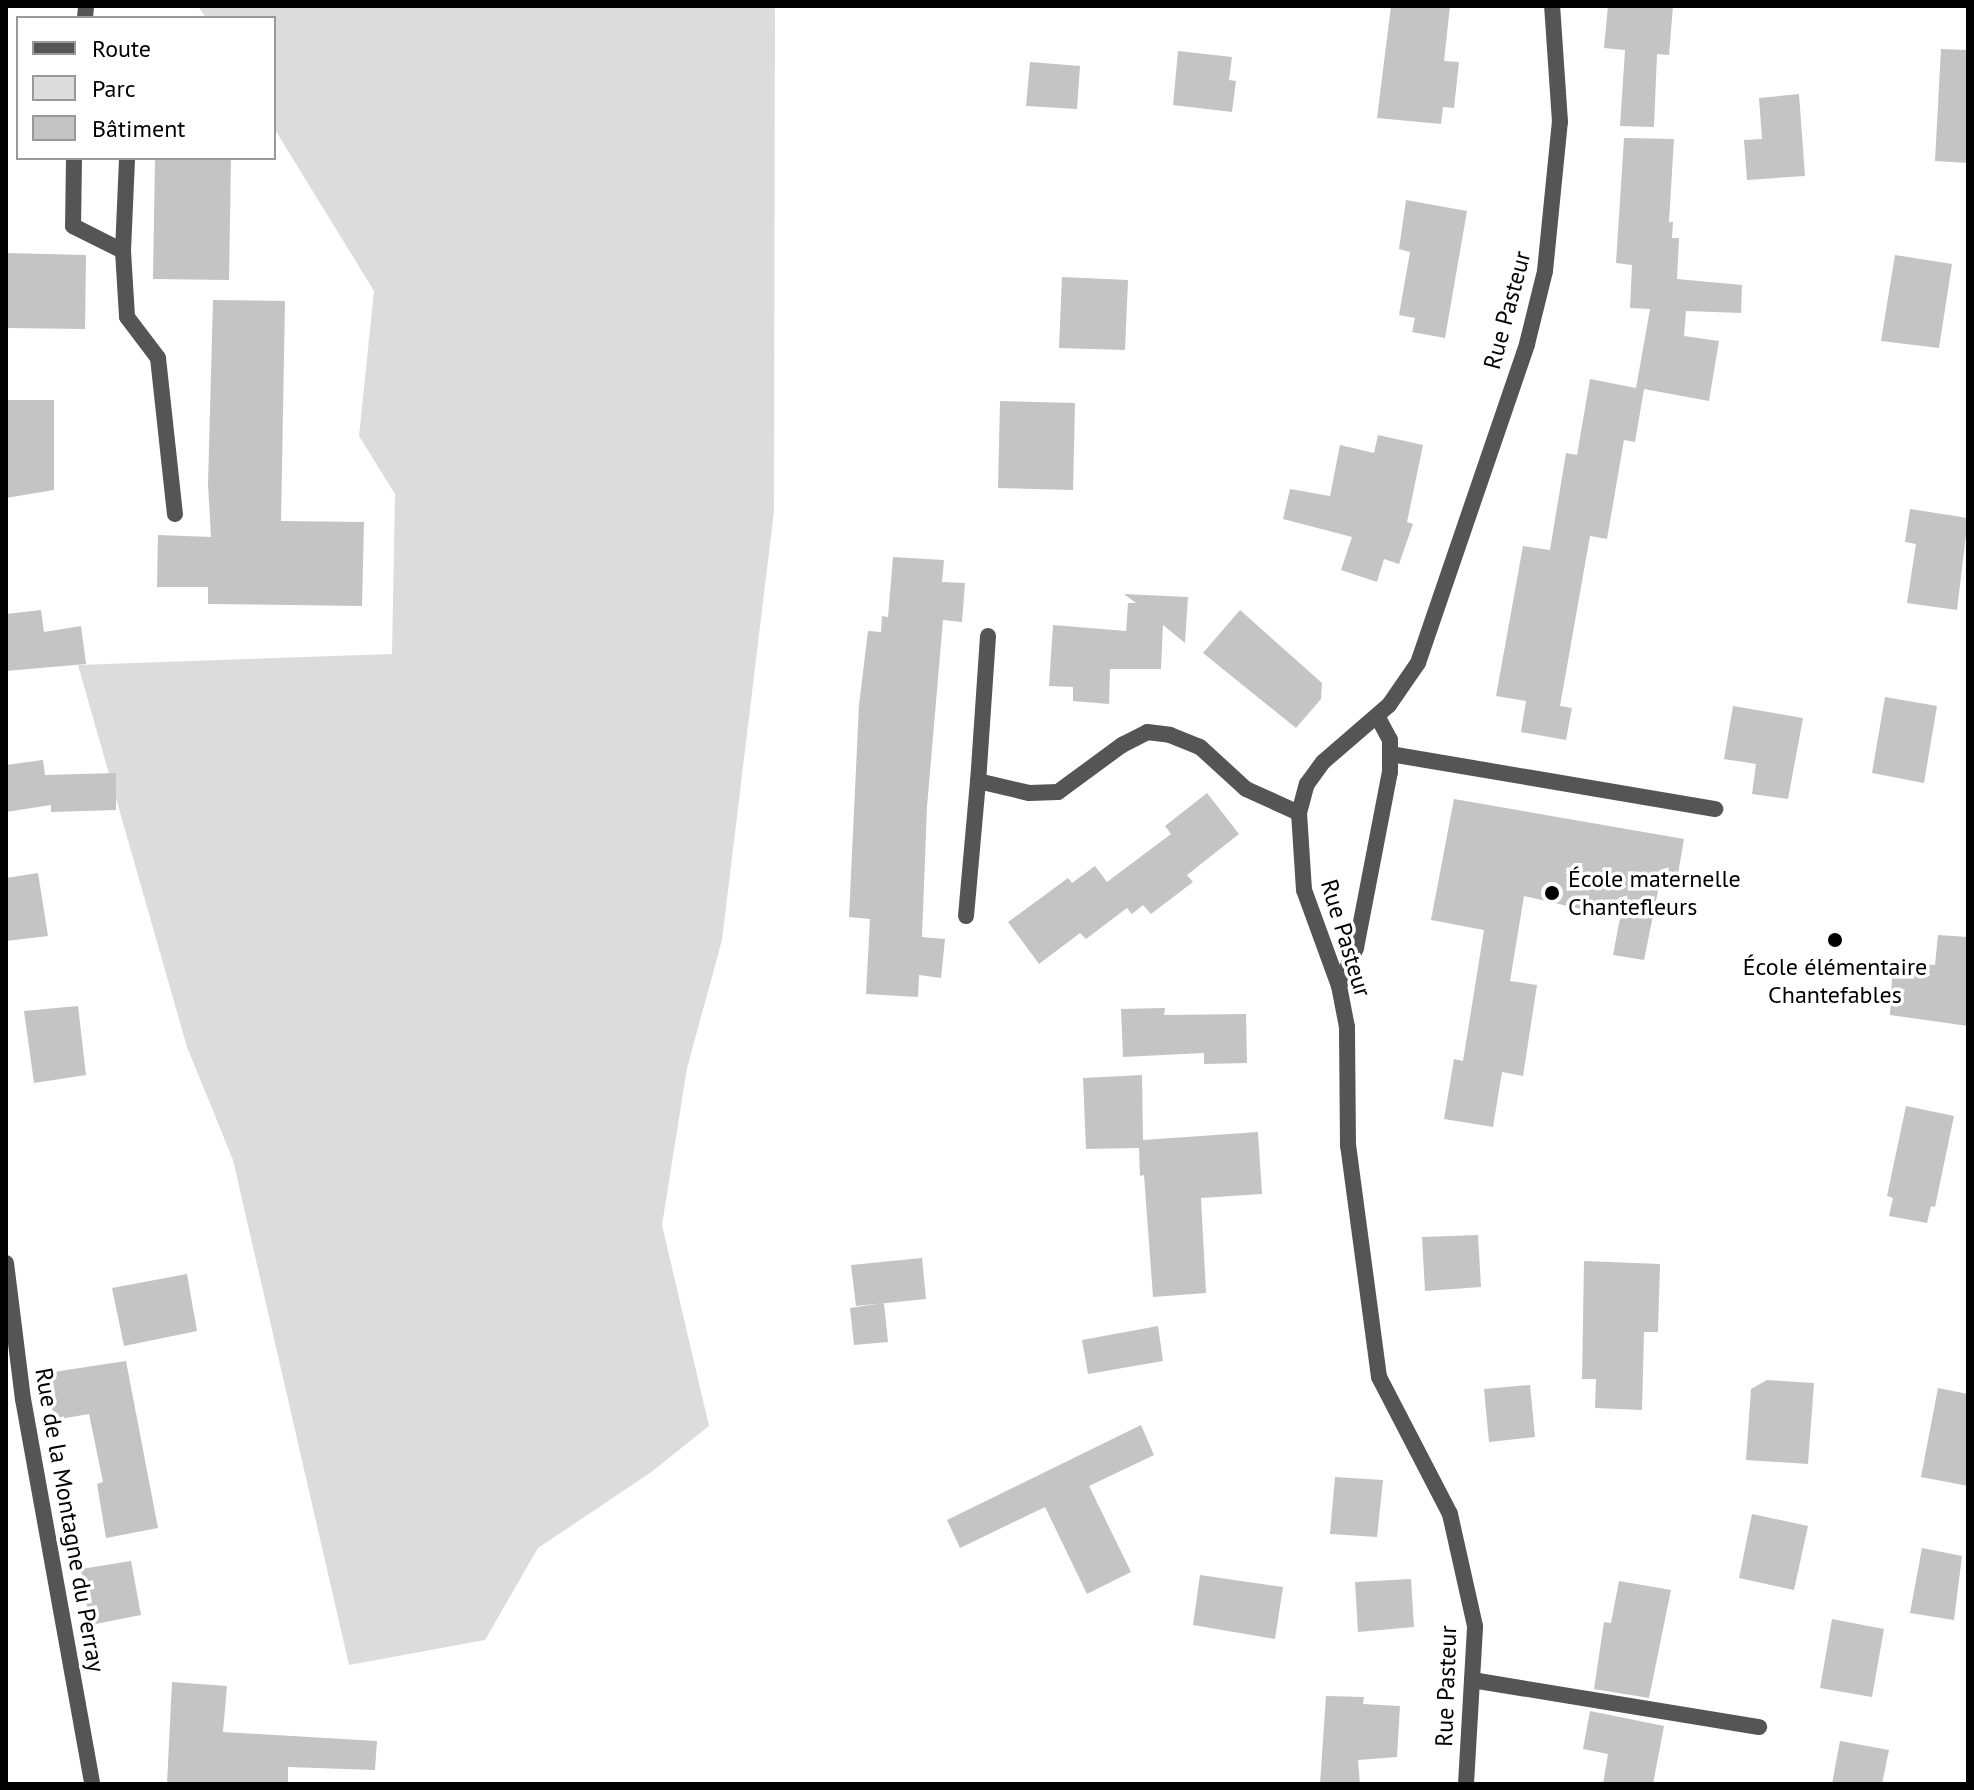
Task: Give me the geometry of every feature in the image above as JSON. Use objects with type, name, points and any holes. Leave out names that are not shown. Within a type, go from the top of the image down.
[{"type":"street","name":"Rue Pasteur","points":[[1466,1784],[1475,1626],[1450,1514],[1379,1377],[1348,1146],[1347,1027],[1339,986],[1304,890],[1299,813],[1307,784],[1323,762],[1377,716],[1418,663],[1527,344],[1545,271],[1560,122],[1552,6]]},
{"type":"street","points":[[74,160],[73,226],[123,251]]},
{"type":"street","points":[[127,160],[123,251],[127,317],[158,358],[175,514]]},
{"type":"street","points":[[966,916],[988,636]]},
{"type":"street","points":[[1339,986],[1356,948],[1390,772],[1390,740],[1377,716]]},
{"type":"street","points":[[978,781],[1029,793],[1058,792],[1122,745],[1147,732],[1170,735],[1200,747],[1246,789],[1299,813]]},
{"type":"street","points":[[1390,754],[1715,809]]},
{"type":"street","name":"Rue de la Montagne du Perray","points":[[6,1263],[23,1399],[92,1784]]},
{"type":"street","points":[[1472,1680],[1759,1727]]},
{"type":"green space","points":[[198,6],[775,6],[774,511],[722,940],[687,1068],[662,1225],[709,1426],[650,1473],[538,1548],[485,1640],[349,1665],[233,1160],[187,1047],[78,665],[392,654],[395,494],[359,436],[374,291],[276,131],[276,16],[205,16]]},
{"type":"building","points":[[1391,6],[1450,6],[1444,61],[1459,62],[1454,108],[1443,107],[1441,124],[1377,118]]},
{"type":"building","points":[[1608,6],[1673,6],[1669,55],[1657,54],[1654,127],[1620,126],[1625,50],[1604,48]]},
{"type":"building","points":[[1941,49],[1968,50],[1968,163],[1935,161]]},
{"type":"building","points":[[1178,51],[1232,57],[1229,80],[1236,81],[1232,112],[1173,105]]},
{"type":"building","points":[[1030,62],[1080,66],[1077,109],[1026,106]]},
{"type":"building","points":[[1799,94],[1805,176],[1747,180],[1744,140],[1762,139],[1759,98]]},
{"type":"building","points":[[1624,138],[1674,139],[1669,222],[1673,222],[1672,238],[1679,238],[1677,279],[1742,285],[1741,313],[1686,311],[1684,336],[1719,341],[1709,401],[1644,389],[1635,442],[1624,440],[1607,539],[1590,536],[1560,706],[1572,708],[1566,740],[1521,732],[1526,701],[1496,696],[1523,546],[1550,550],[1566,453],[1577,455],[1590,379],[1636,388],[1650,309],[1630,308],[1632,265],[1616,263]]},
{"type":"building","points":[[155,160],[231,160],[229,280],[153,279]]},
{"type":"building","points":[[1406,200],[1467,211],[1445,338],[1412,332],[1415,318],[1399,315],[1410,252],[1399,249]]},
{"type":"building","points":[[6,253],[86,255],[85,329],[6,328]]},
{"type":"building","points":[[1895,255],[1952,264],[1939,348],[1881,341]]},
{"type":"building","points":[[1062,277],[1128,280],[1125,350],[1059,348]]},
{"type":"building","points":[[213,300],[285,301],[281,521],[364,522],[362,606],[208,604],[208,587],[157,587],[158,535],[211,537],[208,484]]},
{"type":"building","points":[[6,400],[54,400],[54,490],[6,498]]},
{"type":"building","points":[[1000,401],[1075,403],[1073,490],[998,488]]},
{"type":"building","points":[[1378,435],[1423,445],[1407,522],[1413,524],[1399,564],[1384,559],[1377,582],[1341,570],[1352,537],[1283,519],[1290,489],[1330,496],[1340,445],[1374,453]]},
{"type":"building","points":[[1910,509],[1968,518],[1957,610],[1907,603],[1916,544],[1905,542]]},
{"type":"building","points":[[893,557],[944,560],[942,582],[965,583],[962,622],[943,620],[927,807],[922,937],[945,939],[941,978],[919,975],[918,997],[866,994],[870,919],[849,917],[859,705],[868,631],[881,632],[882,616],[888,617]]},
{"type":"building","points":[[1124,594],[1188,597],[1185,643],[1163,625],[1161,669],[1110,669],[1109,704],[1073,701],[1073,687],[1049,686],[1053,625],[1126,631],[1128,603],[1136,603]]},
{"type":"building","points":[[41,610],[44,632],[81,626],[86,664],[6,671],[6,614]]},
{"type":"building","points":[[1240,610],[1322,683],[1321,699],[1296,728],[1203,653]]},
{"type":"building","points":[[1885,697],[1937,706],[1924,783],[1872,773]]},
{"type":"building","points":[[1733,706],[1803,718],[1788,799],[1752,794],[1756,764],[1724,759]]},
{"type":"building","points":[[43,760],[45,775],[116,773],[116,810],[51,812],[51,805],[6,812],[6,765]]},
{"type":"building","points":[[1207,793],[1239,834],[1187,875],[1193,882],[1151,914],[1143,905],[1132,914],[1127,908],[1086,939],[1080,933],[1039,964],[1008,922],[1068,878],[1072,883],[1095,866],[1107,882],[1171,834],[1165,826]]},
{"type":"building","points":[[1454,799],[1684,839],[1678,874],[1662,871],[1644,960],[1613,955],[1620,918],[1524,896],[1510,981],[1537,985],[1523,1076],[1502,1072],[1493,1127],[1444,1119],[1454,1059],[1463,1061],[1484,930],[1431,920]]},
{"type":"building","points":[[38,873],[48,936],[6,941],[6,878]]},
{"type":"building","points":[[1938,935],[1968,937],[1968,1026],[1890,1015],[1893,961],[1935,965]]},
{"type":"building","points":[[78,1006],[86,1075],[34,1083],[24,1011]]},
{"type":"building","points":[[1165,1008],[1164,1015],[1246,1014],[1247,1063],[1204,1064],[1204,1053],[1123,1057],[1121,1009]]},
{"type":"building","points":[[1142,1075],[1143,1140],[1258,1132],[1262,1194],[1201,1198],[1206,1293],[1153,1297],[1144,1175],[1140,1176],[1139,1148],[1086,1149],[1083,1078]]},
{"type":"building","points":[[1906,1106],[1954,1116],[1935,1207],[1931,1206],[1927,1223],[1889,1216],[1893,1198],[1887,1196]]},
{"type":"building","points":[[1478,1235],[1481,1287],[1425,1291],[1422,1237]]},
{"type":"building","points":[[922,1258],[926,1299],[856,1306],[851,1265]]},
{"type":"building","points":[[1584,1261],[1660,1264],[1658,1332],[1644,1332],[1642,1410],[1595,1408],[1596,1379],[1582,1379]]},
{"type":"building","points":[[187,1274],[197,1331],[124,1346],[112,1288]]},
{"type":"building","points":[[884,1303],[888,1342],[854,1345],[850,1308]]},
{"type":"building","points":[[1158,1326],[1163,1361],[1088,1374],[1082,1340]]},
{"type":"building","points":[[126,1361],[158,1528],[106,1538],[97,1484],[103,1482],[89,1414],[54,1420],[47,1373]]},
{"type":"building","points":[[1767,1380],[1814,1383],[1808,1464],[1746,1460],[1751,1389]]},
{"type":"building","points":[[1530,1385],[1535,1437],[1489,1442],[1484,1389]]},
{"type":"building","points":[[1938,1388],[1968,1394],[1968,1486],[1921,1477]]},
{"type":"building","points":[[1141,1425],[1154,1455],[1089,1486],[1131,1572],[1087,1594],[1045,1507],[960,1548],[947,1520]]},
{"type":"building","points":[[1335,1477],[1383,1480],[1377,1537],[1330,1534]]},
{"type":"building","points":[[1752,1514],[1808,1526],[1794,1590],[1739,1578]]},
{"type":"building","points":[[1922,1548],[1962,1556],[1954,1620],[1910,1613]]},
{"type":"building","points":[[131,1561],[141,1615],[90,1625],[81,1569]]},
{"type":"building","points":[[1200,1575],[1283,1587],[1275,1639],[1193,1625]]},
{"type":"building","points":[[1411,1579],[1414,1627],[1358,1632],[1355,1582]]},
{"type":"building","points":[[1619,1581],[1671,1590],[1649,1698],[1594,1689],[1604,1622],[1611,1623]]},
{"type":"building","points":[[1832,1619],[1884,1629],[1872,1697],[1820,1688]]},
{"type":"building","points":[[172,1682],[227,1686],[223,1732],[377,1741],[375,1770],[288,1767],[288,1784],[167,1784]]},
{"type":"building","points":[[1326,1696],[1364,1697],[1363,1704],[1400,1706],[1397,1757],[1358,1760],[1360,1784],[1320,1784]]},
{"type":"building","points":[[1590,1711],[1664,1726],[1653,1784],[1603,1784],[1608,1754],[1583,1749]]},
{"type":"building","points":[[1840,1741],[1889,1750],[1882,1784],[1832,1784]]},
{"type":"place","name":"École maternelle Chantefleurs","points":[[1552,893]]},
{"type":"place","name":"École élémentaire Chantefables","points":[[1835,940]]}]
